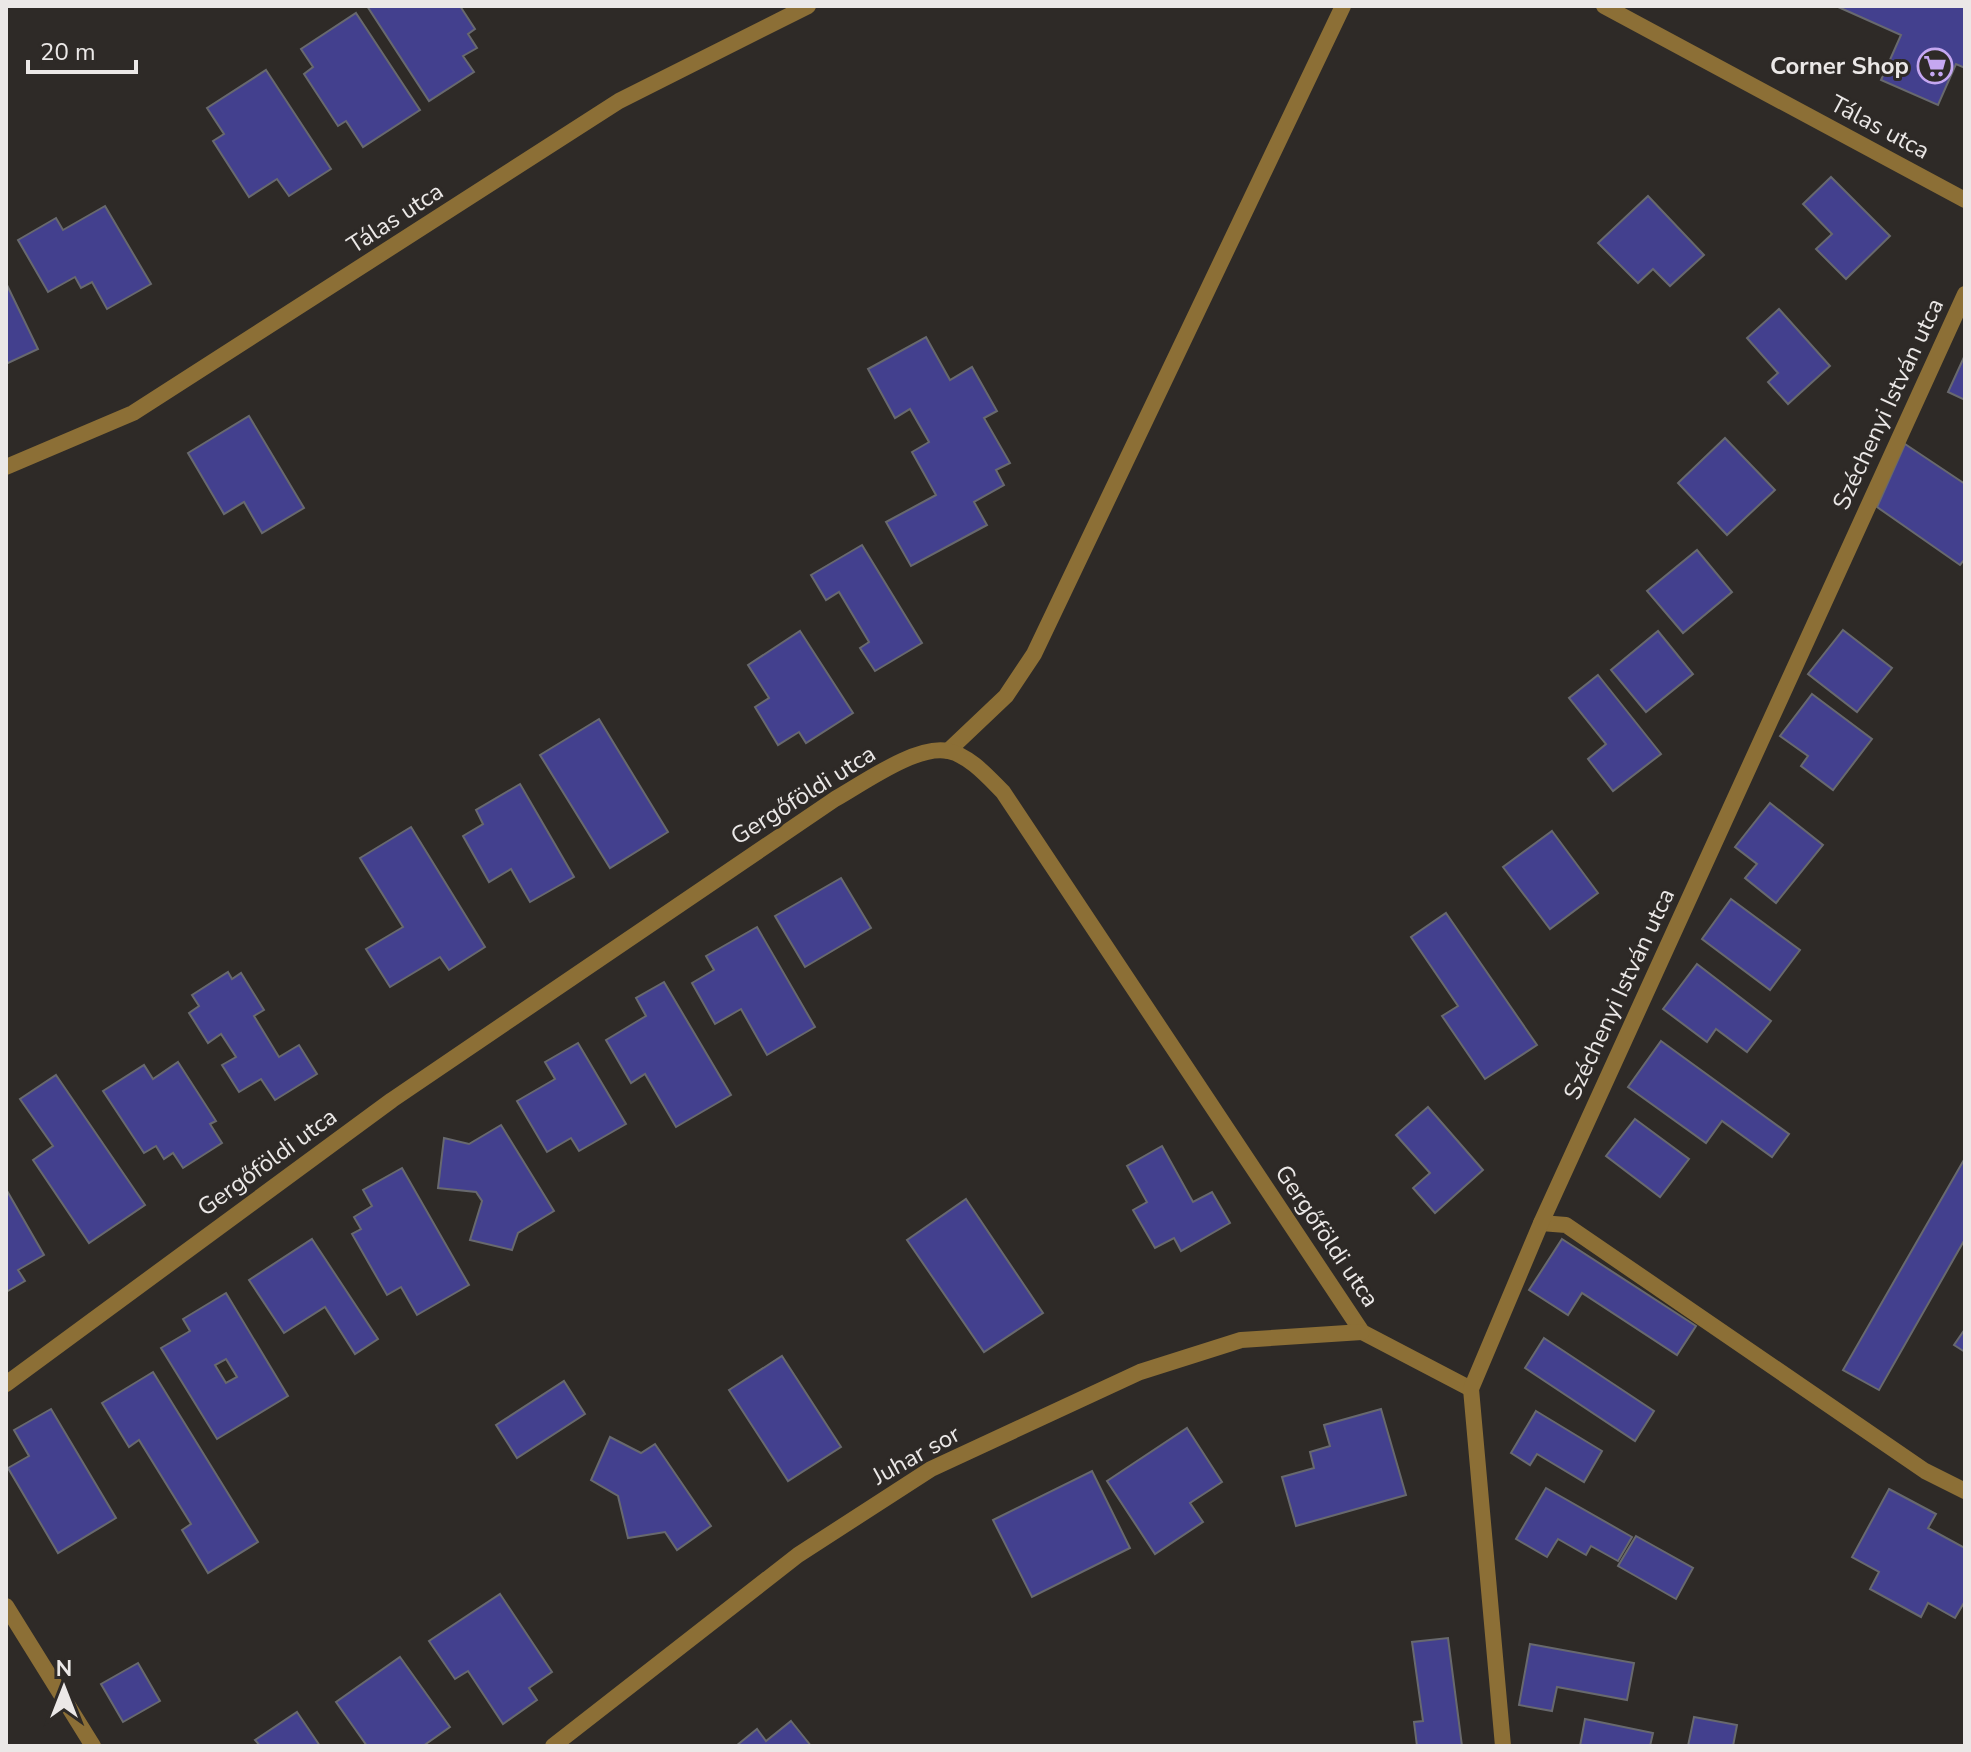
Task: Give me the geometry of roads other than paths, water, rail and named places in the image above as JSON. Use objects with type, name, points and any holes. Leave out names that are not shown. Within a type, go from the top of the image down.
[{"type":"street","name":"Tálas utca","points":[[6,467],[133,413],[619,101],[808,6]]},
{"type":"street","points":[[948,751],[1006,696],[1034,654],[1343,6]]},
{"type":"street","name":"Tálas utca","points":[[1604,6],[1965,200]]},
{"type":"street","name":"Széchenyi István utca","points":[[1503,1746],[1471,1389],[1541,1223],[1965,294]]},
{"type":"street","name":"Gergőföldi utca","points":[[6,1384],[392,1100],[835,799],[912,756],[948,751],[980,769],[1003,792],[1362,1332],[1471,1389]]},
{"type":"street","points":[[1541,1223],[1566,1225],[1925,1471],[1965,1491]]},
{"type":"street","name":"Juhar sor","points":[[553,1746],[798,1555],[931,1469],[1140,1372],[1241,1340],[1362,1332]]},
{"type":"street","points":[[6,1606],[93,1746]]},
{"type":"place","name":"Corner Shop","points":[[1935,66]]}]
